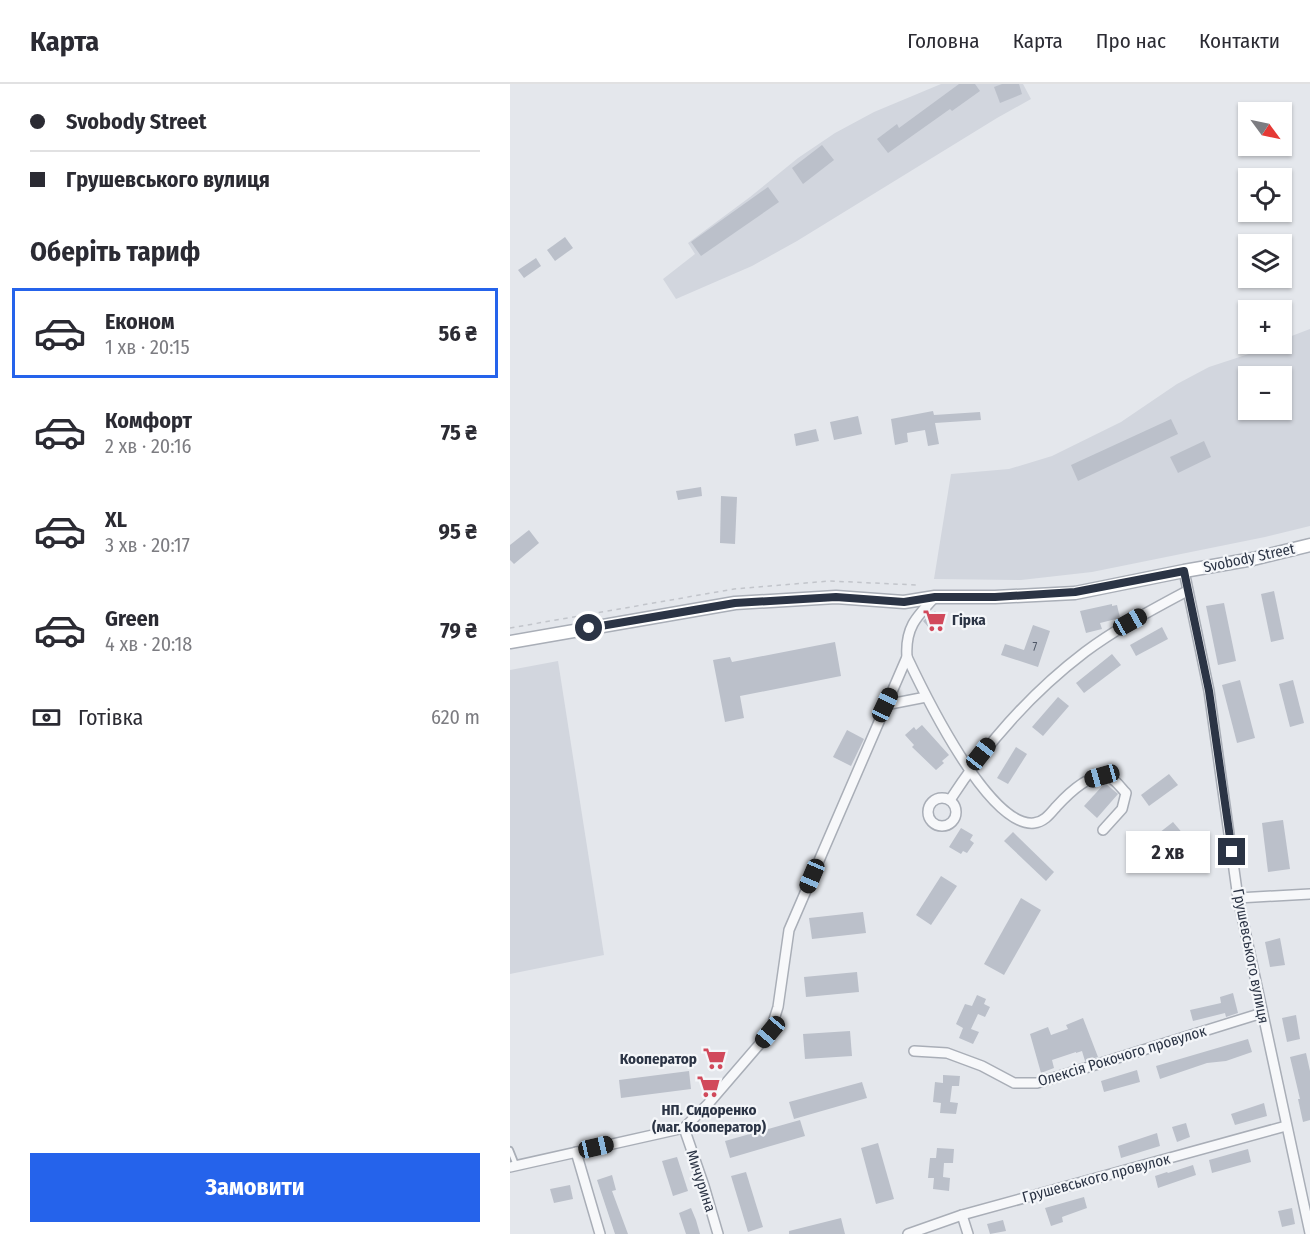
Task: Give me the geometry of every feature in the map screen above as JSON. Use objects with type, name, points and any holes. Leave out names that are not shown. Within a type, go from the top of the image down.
[{"type":"main road","name":"Svobody Street","points":[[510,642],[735,603],[836,597],[904,602],[935,597],[995,597],[1075,592],[1253,559],[1310,545]]},
{"type":"street","name":"Грушевського вулиця","points":[[1184,571],[1209,691],[1238,898],[1310,1233]]},
{"type":"street","points":[[950,800],[969,770],[1000,731],[1047,683],[1086,651],[1130,622],[1187,591]]},
{"type":"street","points":[[935,597],[914,620],[906,641],[907,657],[926,697],[969,770],[996,803],[1011,817],[1023,822],[1035,823],[1044,819],[1064,798],[1090,779],[1102,776],[1112,778],[1126,793],[1122,809],[1103,831]]},
{"type":"street","points":[[513,1166],[684,1128],[708,1104],[770,1032],[778,1007],[789,930],[907,657]]},
{"type":"street","points":[[885,705],[926,697]]},
{"type":"street","points":[[1238,898],[1310,894]]},
{"type":"street","name":"Олексія Рокочого провулок","points":[[914,1051],[947,1053],[982,1066],[1014,1083],[1037,1083],[1262,1013]]},
{"type":"street","name":"Грушевського провулок","points":[[908,1234],[962,1215],[1286,1126]]},
{"type":"street","name":"Мичурина","points":[[684,1128],[718,1234]]},
{"type":"street","points":[[576,1152],[600,1234]]},
{"type":"street","points":[[962,1215],[968,1234]]},
{"type":"lane","points":[[510,1150],[513,1166]]},
{"type":"shaded area","points":[[941,84],[1023,84],[1031,99],[797,241],[752,266],[676,299],[663,279],[695,254],[688,243],[798,158],[835,133],[874,112]]},
{"type":"shaded area","points":[[1310,329],[1310,526],[1092,572],[1021,580],[934,579],[951,474],[1009,469],[1052,456],[1121,422],[1177,384],[1209,367],[1249,354],[1292,354],[1292,336]]},
{"type":"shaded area","points":[[558,661],[604,955],[510,974],[510,670]]},
{"type":"building","points":[[959,84],[975,84],[980,91],[952,111],[950,109],[888,153],[877,139],[897,124],[899,128]]},
{"type":"building","points":[[1002,84],[1019,84],[1022,94],[1000,103],[994,87]]},
{"type":"building","points":[[822,145],[834,160],[803,184],[792,168]]},
{"type":"building","points":[[768,187],[779,202],[701,256],[691,242]]},
{"type":"building","points":[[565,237],[573,248],[555,261],[547,250]]},
{"type":"building","points":[[536,258],[541,266],[524,278],[518,270]]},
{"type":"building","points":[[933,411],[934,415],[980,412],[981,420],[935,423],[939,444],[928,446],[925,430],[907,433],[908,442],[895,445],[891,419]]},
{"type":"building","points":[[858,416],[862,434],[834,440],[830,422]]},
{"type":"building","points":[[1171,419],[1178,434],[1078,481],[1071,465]]},
{"type":"building","points":[[816,429],[819,441],[796,446],[794,434]]},
{"type":"building","points":[[1204,441],[1211,457],[1178,473],[1170,457]]},
{"type":"building","points":[[701,487],[702,496],[678,500],[676,491]]},
{"type":"building","points":[[721,496],[737,497],[735,544],[720,543]]},
{"type":"building","points":[[529,530],[539,543],[514,564],[510,560],[510,545]]},
{"type":"building","points":[[1274,591],[1284,639],[1271,642],[1261,594]]},
{"type":"building","points":[[1224,603],[1236,661],[1218,665],[1206,606]]},
{"type":"building","points":[[1112,604],[1112,606],[1117,605],[1120,618],[1100,623],[1102,629],[1086,633],[1080,611]]},
{"type":"building","points":[[935,611],[943,620],[931,630],[923,621]]},
{"type":"building","points":[[1033,625],[1050,631],[1038,667],[1001,655],[1005,644],[1024,650]]},
{"type":"building","points":[[1162,627],[1168,639],[1136,656],[1130,645]]},
{"type":"building","points":[[835,642],[841,676],[740,696],[744,718],[725,722],[713,660],[730,657],[732,662]]},
{"type":"building","points":[[1112,654],[1121,665],[1084,693],[1076,683]]},
{"type":"building","points":[[1240,680],[1255,738],[1237,743],[1222,685]]},
{"type":"building","points":[[1293,680],[1304,723],[1290,727],[1279,684]]},
{"type":"building","points":[[1058,697],[1069,706],[1043,736],[1032,727]]},
{"type":"building","points":[[922,725],[949,755],[936,770],[912,747],[914,745],[905,735],[914,727],[916,730]]},
{"type":"building","points":[[847,730],[864,739],[851,766],[833,757]]},
{"type":"building","points":[[1016,747],[1027,754],[1008,784],[997,778]]},
{"type":"building","points":[[1169,774],[1178,785],[1149,806],[1141,795]]},
{"type":"building","points":[[1105,783],[1118,794],[1097,818],[1084,806]]},
{"type":"building","points":[[1283,820],[1290,869],[1268,872],[1262,823]]},
{"type":"building","points":[[1173,822],[1190,842],[1176,854],[1159,833]]},
{"type":"building","points":[[961,828],[973,835],[970,840],[974,843],[967,853],[963,851],[961,854],[949,847]]},
{"type":"building","points":[[1013,832],[1054,872],[1046,881],[1004,841]]},
{"type":"building","points":[[941,876],[957,886],[931,925],[916,915]]},
{"type":"building","points":[[1021,898],[1041,910],[1004,975],[984,964]]},
{"type":"building","points":[[863,912],[866,933],[812,939],[809,918]]},
{"type":"building","points":[[1280,938],[1285,965],[1270,967],[1265,942]]},
{"type":"building","points":[[857,972],[859,992],[806,997],[804,977]]},
{"type":"building","points":[[1233,993],[1238,1013],[1226,1017],[1225,1013],[1193,1021],[1190,1010],[1221,1003],[1220,997]]},
{"type":"building","points":[[977,995],[986,999],[984,1004],[990,1007],[985,1017],[978,1014],[971,1029],[979,1032],[973,1044],[959,1038],[963,1028],[956,1024],[965,1004],[972,1006]]},
{"type":"building","points":[[1296,1015],[1300,1039],[1287,1042],[1282,1018]]},
{"type":"building","points":[[1083,1018],[1098,1057],[1085,1061],[1082,1051],[1076,1052],[1052,1060],[1054,1068],[1041,1073],[1030,1034],[1048,1027],[1051,1035],[1068,1029],[1066,1025]]},
{"type":"building","points":[[850,1031],[852,1056],[805,1059],[803,1034]]},
{"type":"building","points":[[1248,1039],[1252,1052],[1226,1061],[1207,1063],[1160,1079],[1156,1066]]},
{"type":"building","points":[[1306,1053],[1310,1071],[1310,1120],[1303,1122],[1290,1057]]},
{"type":"building","points":[[1137,1070],[1140,1082],[1104,1092],[1101,1081]]},
{"type":"building","points":[[689,1071],[691,1089],[621,1098],[619,1080]]},
{"type":"building","points":[[943,1075],[960,1076],[959,1086],[952,1086],[950,1102],[958,1103],[956,1114],[940,1113],[941,1103],[933,1102],[935,1082],[943,1083]]},
{"type":"building","points":[[862,1082],[867,1098],[794,1119],[789,1102]]},
{"type":"building","points":[[1264,1103],[1267,1116],[1235,1125],[1231,1114]]},
{"type":"building","points":[[800,1120],[805,1136],[730,1158],[725,1141]]},
{"type":"building","points":[[1186,1123],[1190,1137],[1177,1142],[1172,1127]]},
{"type":"building","points":[[1157,1133],[1160,1146],[1121,1158],[1118,1146]]},
{"type":"building","points":[[878,1143],[894,1199],[876,1204],[861,1148]]},
{"type":"building","points":[[937,1148],[954,1149],[953,1163],[944,1163],[943,1177],[950,1178],[949,1191],[933,1189],[934,1178],[928,1178],[930,1158],[936,1158]]},
{"type":"building","points":[[1248,1149],[1251,1162],[1212,1173],[1209,1160]]},
{"type":"building","points":[[677,1157],[688,1191],[673,1196],[662,1161]]},
{"type":"building","points":[[1193,1165],[1196,1175],[1158,1188],[1155,1176]]},
{"type":"building","points":[[746,1172],[763,1227],[748,1232],[731,1176]]},
{"type":"building","points":[[612,1175],[616,1190],[612,1191],[628,1234],[615,1234],[597,1180]]},
{"type":"building","points":[[570,1185],[573,1199],[554,1203],[550,1189]]},
{"type":"building","points":[[1084,1197],[1087,1208],[1062,1217],[1063,1222],[1051,1226],[1045,1208]]},
{"type":"building","points":[[691,1208],[700,1234],[686,1234],[679,1213]]},
{"type":"building","points":[[1292,1208],[1295,1224],[1282,1227],[1278,1211]]},
{"type":"building","points":[[841,1218],[845,1234],[789,1234],[789,1231]]},
{"type":"building","points":[[1003,1220],[1006,1231],[990,1234],[987,1224]]},
{"type":"place","name":"Гірка","points":[[934,620]]},
{"type":"place","name":"Кооператор","points":[[715,1059]]},
{"type":"place","name":"НП. Сидоренко (маг. Кооператор)","points":[[709,1086]]},
{"type":"route","points":[[589,628],[735,603],[836,597],[904,602],[935,597],[995,597],[1075,592],[1184,571],[1209,691],[1232,852]]}]
